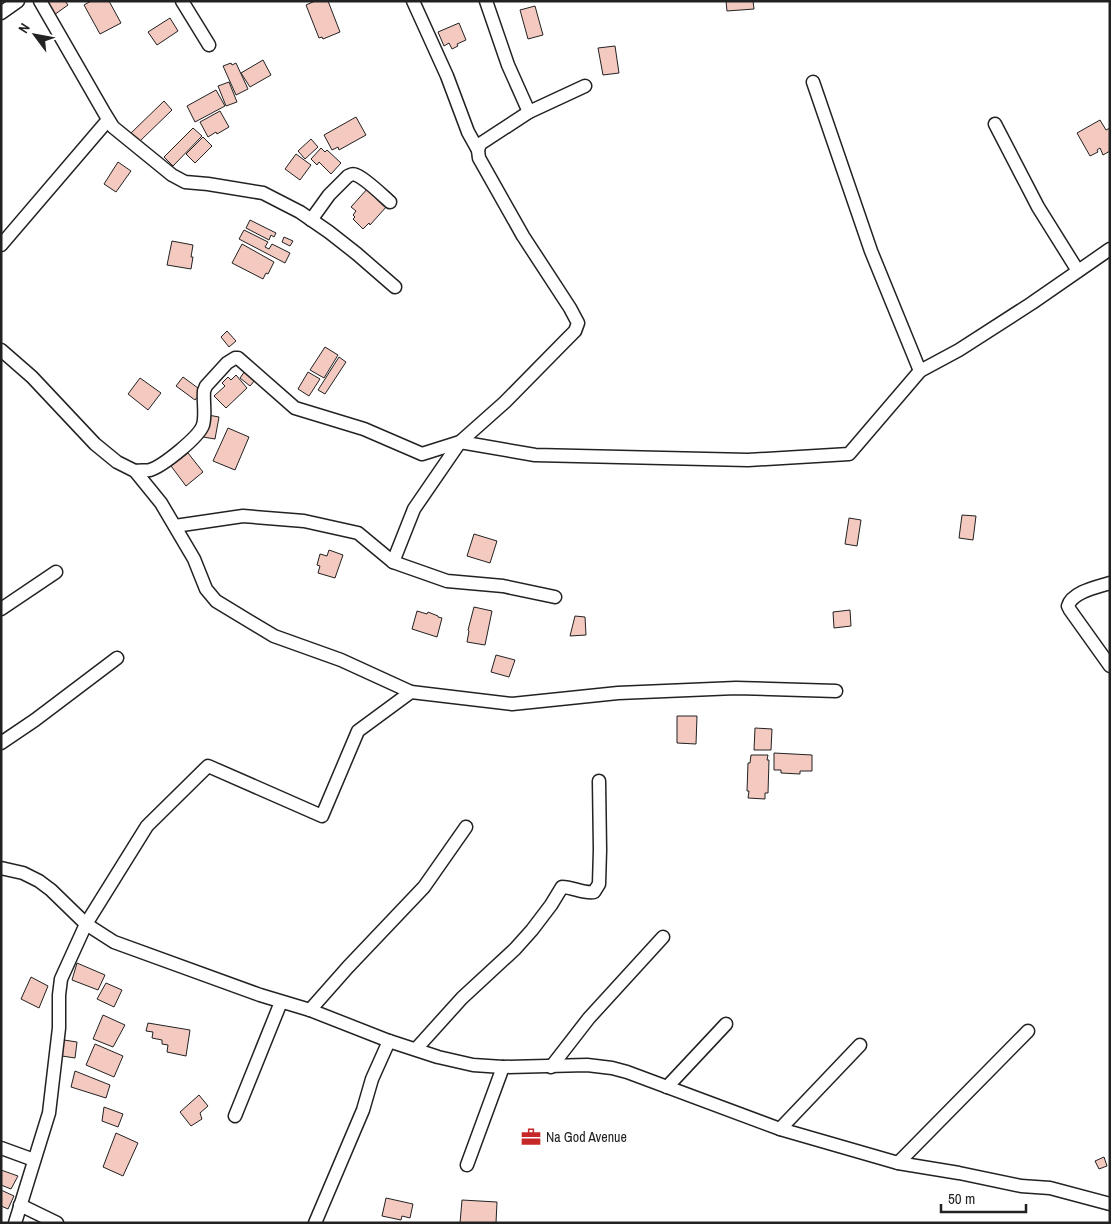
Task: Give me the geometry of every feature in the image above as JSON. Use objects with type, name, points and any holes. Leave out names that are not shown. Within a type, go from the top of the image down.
[{"type":"street","points":[[1,13],[18,1]]},
{"type":"street","points":[[40,1],[108,120],[172,175],[185,182],[263,193],[300,212],[357,254],[395,287]]},
{"type":"street","points":[[182,1],[209,45]]},
{"type":"street","points":[[393,562],[414,509],[460,442],[505,402],[575,331],[578,323],[523,236],[479,158],[478,150],[468,132],[447,76],[413,1]]},
{"type":"street","points":[[486,1],[508,65],[529,112]]},
{"type":"street","points":[[813,82],[870,251],[920,371]]},
{"type":"street","points":[[478,150],[480,144],[529,112],[585,86]]},
{"type":"street","points":[[1,245],[108,120]]},
{"type":"street","points":[[995,124],[1038,207],[1078,271]]},
{"type":"street","points":[[311,220],[329,195],[352,174],[356,174],[390,202]]},
{"type":"street","points":[[1,350],[32,377],[95,444],[117,462],[135,470],[150,470],[165,462],[197,435],[204,422],[204,391],[206,386],[234,358],[238,358],[295,408],[364,430],[422,454],[460,442],[535,456],[748,460],[849,454],[920,371],[960,350],[1110,249]]},
{"type":"street","points":[[135,470],[161,503],[194,559],[206,589],[216,601],[274,636],[340,660],[411,692],[512,704],[618,693],[726,688],[836,691]]},
{"type":"street","points":[[175,526],[244,516],[304,521],[358,533],[393,562],[447,582],[503,586],[556,597]]},
{"type":"street","points":[[1,609],[56,572]]},
{"type":"street","points":[[1110,583],[1072,597],[1068,606],[1110,666]]},
{"type":"street","points":[[1,743],[35,720],[117,658]]},
{"type":"street","points":[[15,1223],[49,1113],[59,1028],[61,979],[86,924],[147,826],[208,766],[322,816],[358,731],[411,692]]},
{"type":"street","points":[[416,1049],[462,998],[515,949],[532,930],[562,887],[589,893],[594,892],[599,884],[599,781]]},
{"type":"street","points":[[310,1010],[424,887],[466,827]]},
{"type":"street","points":[[1,868],[23,873],[39,881],[86,924],[114,942],[260,995],[310,1010],[389,1041],[454,1061],[502,1068],[587,1065],[612,1068],[780,1129],[898,1163],[1021,1186],[1050,1188],[1110,1204]]},
{"type":"street","points":[[551,1067],[588,1018],[663,937]]},
{"type":"street","points":[[235,1116],[281,1002]]},
{"type":"street","points":[[667,1087],[726,1024]]},
{"type":"street","points":[[898,1163],[1028,1031]]},
{"type":"street","points":[[315,1223],[363,1110],[372,1079],[389,1041]]},
{"type":"street","points":[[780,1129],[860,1045]]},
{"type":"street","points":[[467,1165],[502,1068]]},
{"type":"street","points":[[1,1148],[34,1160]]},
{"type":"street","points":[[20,1205],[54,1222]]},
{"type":"building","points":[[45,1],[65,1],[68,5],[54,15]]},
{"type":"building","points":[[91,1],[109,1],[121,23],[100,34],[84,5]]},
{"type":"building","points":[[315,1],[328,1],[340,32],[323,39],[322,37],[319,38],[306,5]]},
{"type":"building","points":[[726,1],[753,1],[754,9],[727,11]]},
{"type":"building","points":[[535,6],[543,35],[528,39],[520,10]]},
{"type":"building","points":[[170,18],[178,31],[157,45],[148,32]]},
{"type":"building","points":[[459,23],[466,40],[457,44],[458,46],[452,49],[449,43],[444,46],[438,32]]},
{"type":"building","points":[[615,46],[619,73],[603,75],[598,48]]},
{"type":"building","points":[[263,60],[271,75],[250,87],[241,73]]},
{"type":"building","points":[[231,63],[232,65],[236,63],[248,89],[236,95],[223,66]]},
{"type":"building","points":[[229,82],[237,102],[226,106],[218,86]]},
{"type":"building","points":[[216,90],[225,106],[195,122],[187,106]]},
{"type":"building","points":[[164,101],[172,110],[139,142],[131,133]]},
{"type":"building","points":[[220,111],[229,127],[208,137],[200,122]]},
{"type":"building","points":[[356,117],[366,135],[339,150],[338,147],[332,150],[324,135]]},
{"type":"building","points":[[1100,120],[1106,130],[1110,128],[1110,151],[1103,155],[1100,148],[1097,150],[1098,152],[1090,156],[1077,133]]},
{"type":"building","points":[[193,128],[202,136],[173,166],[164,157]]},
{"type":"building","points":[[203,137],[212,146],[195,163],[186,154]]},
{"type":"building","points":[[311,139],[318,147],[305,159],[298,151]]},
{"type":"building","points":[[321,148],[325,152],[327,150],[341,163],[331,174],[319,162],[317,165],[311,159]]},
{"type":"building","points":[[296,154],[311,165],[300,180],[285,169]]},
{"type":"building","points":[[118,162],[131,171],[116,192],[104,184]]},
{"type":"building","points":[[368,188],[387,206],[370,225],[369,223],[363,229],[353,219],[356,211],[351,207]]},
{"type":"building","points":[[250,220],[276,233],[274,237],[271,235],[269,240],[246,228]]},
{"type":"building","points":[[244,230],[268,242],[265,247],[269,249],[272,244],[290,253],[285,263],[239,239]]},
{"type":"building","points":[[284,237],[293,241],[290,246],[282,242]]},
{"type":"building","points":[[172,241],[193,245],[191,269],[167,265]]},
{"type":"building","points":[[242,244],[274,262],[263,279],[232,263]]},
{"type":"building","points":[[227,331],[236,341],[229,347],[221,337]]},
{"type":"building","points":[[325,347],[338,355],[324,378],[310,370]]},
{"type":"building","points":[[339,357],[346,362],[325,394],[318,390]]},
{"type":"building","points":[[245,371],[255,380],[250,386],[240,378]]},
{"type":"building","points":[[308,372],[320,379],[309,396],[298,389]]},
{"type":"building","points":[[236,375],[247,388],[226,408],[214,396],[225,386],[222,383],[228,377],[231,380]]},
{"type":"building","points":[[183,377],[202,391],[195,400],[176,386]]},
{"type":"building","points":[[140,378],[161,393],[148,410],[128,394]]},
{"type":"building","points":[[208,415],[219,417],[215,439],[203,437]]},
{"type":"building","points":[[228,428],[249,437],[235,470],[213,461]]},
{"type":"building","points":[[188,453],[203,472],[186,486],[171,466]]},
{"type":"building","points":[[962,515],[976,516],[973,540],[959,538]]},
{"type":"building","points":[[849,518],[861,520],[857,546],[845,544]]},
{"type":"building","points":[[474,534],[497,541],[490,563],[467,556]]},
{"type":"building","points":[[329,550],[343,555],[335,578],[318,573],[320,566],[317,565],[320,554],[327,556]]},
{"type":"building","points":[[474,607],[492,611],[485,645],[467,642]]},
{"type":"building","points":[[850,610],[851,626],[834,628],[833,612]]},
{"type":"building","points":[[417,611],[427,614],[428,612],[442,618],[437,637],[412,629]]},
{"type":"building","points":[[575,616],[585,617],[586,635],[570,636]]},
{"type":"building","points":[[496,655],[515,660],[509,677],[491,672]]},
{"type":"building","points":[[677,716],[697,716],[696,744],[677,743]]},
{"type":"building","points":[[755,728],[772,729],[771,750],[754,750]]},
{"type":"building","points":[[774,753],[812,755],[812,771],[800,771],[800,774],[781,773],[781,770],[774,770]]},
{"type":"building","points":[[751,755],[768,755],[768,793],[765,793],[765,799],[748,798],[748,763],[750,763]]},
{"type":"building","points":[[77,963],[105,975],[98,990],[72,980]]},
{"type":"building","points":[[31,977],[48,986],[39,1008],[21,999]]},
{"type":"building","points":[[106,983],[122,990],[114,1007],[97,999]]},
{"type":"building","points":[[103,1015],[125,1025],[113,1047],[93,1039]]},
{"type":"building","points":[[148,1023],[190,1030],[186,1056],[167,1052],[168,1045],[162,1044],[162,1040],[152,1038],[153,1032],[146,1031]]},
{"type":"building","points":[[64,1040],[77,1042],[75,1058],[62,1056]]},
{"type":"building","points":[[95,1044],[123,1056],[114,1077],[86,1065]]},
{"type":"building","points":[[75,1071],[110,1085],[106,1098],[71,1087]]},
{"type":"building","points":[[199,1095],[208,1106],[200,1113],[202,1119],[191,1126],[180,1112]]},
{"type":"building","points":[[104,1107],[123,1114],[118,1127],[102,1121]]},
{"type":"building","points":[[116,1133],[138,1143],[123,1176],[103,1167]]},
{"type":"building","points":[[1104,1157],[1107,1166],[1099,1169],[1095,1161]]},
{"type":"building","points":[[1,1170],[18,1176],[11,1189],[1,1185]]},
{"type":"building","points":[[1,1190],[14,1196],[8,1209],[1,1206]]},
{"type":"building","points":[[386,1198],[413,1204],[410,1218],[402,1216],[401,1220],[382,1216]]},
{"type":"building","points":[[462,1200],[497,1202],[496,1223],[460,1223]]},
{"type":"place","name":"Na God Avenue","points":[[531,1137]]}]
